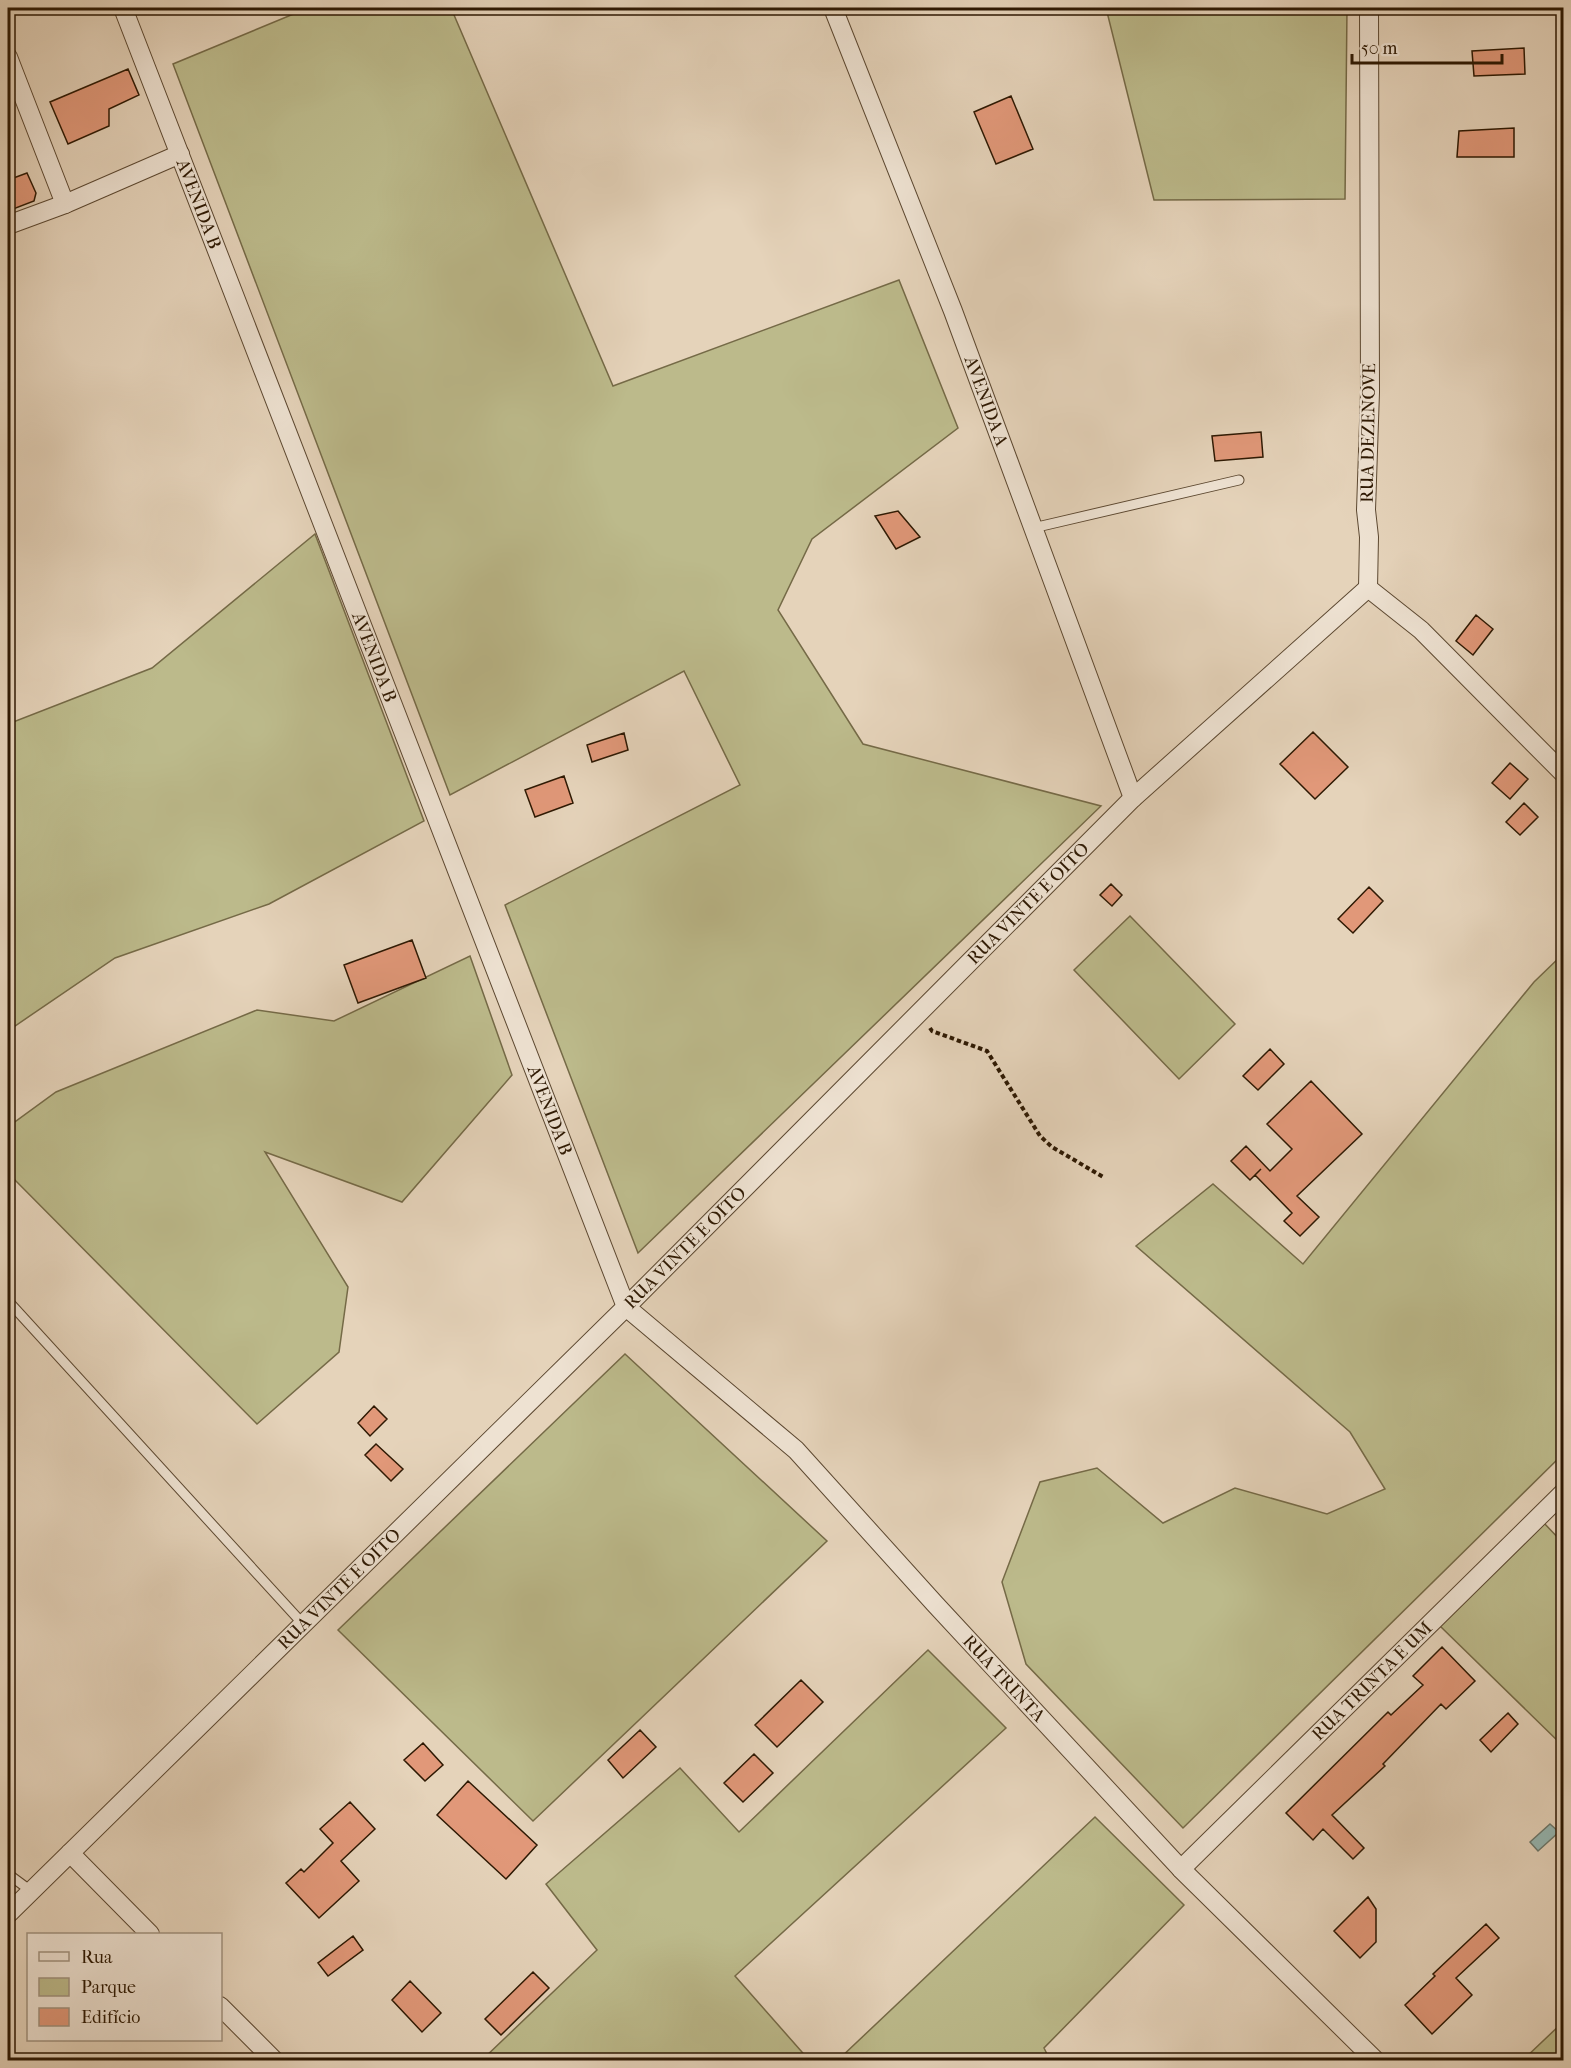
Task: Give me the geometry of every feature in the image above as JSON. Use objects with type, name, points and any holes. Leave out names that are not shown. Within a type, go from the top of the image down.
[{"type":"street","name":"AVENIDA B","points":[[123,8],[626,1307]]},
{"type":"street","name":"AVENIDA A","points":[[833,8],[953,311],[1133,798]]},
{"type":"street","name":"RUA DEZENOVE","points":[[1368,588],[1369,537],[1366,510],[1370,392],[1369,8]]},
{"type":"street","points":[[8,57],[65,204]]},
{"type":"street","points":[[8,225],[65,204],[180,154]]},
{"type":"street","points":[[1368,588],[1421,630],[1563,774]]},
{"type":"street","name":"RUA VINTE E OITO","points":[[8,1914],[626,1307],[1133,798],[1368,588]]},
{"type":"street","name":"RUA TRINTA","points":[[626,1307],[796,1450],[935,1604],[1181,1869],[1376,2061]]},
{"type":"street","name":"RUA TRINTA E UM","points":[[1181,1869],[1563,1492]]},
{"type":"street","points":[[70,1853],[148,1933]]},
{"type":"street","points":[[222,2008],[274,2061]]},
{"type":"lane","points":[[1034,528],[1239,480]]},
{"type":"lane","points":[[9,1302],[303,1624]]},
{"type":"lane","points":[[8,1874],[31,1891]]},
{"type":"path","points":[[918,1014],[932,1031],[987,1051],[1040,1136],[1052,1147],[1105,1178]]},
{"type":"green space","points":[[308,8],[451,8],[613,386],[899,280],[958,428],[812,539],[778,610],[863,744],[1101,806],[638,1253],[505,905],[740,785],[684,671],[450,795],[173,64]]},
{"type":"green space","points":[[1106,8],[1347,8],[1345,199],[1154,200]]},
{"type":"green space","points":[[315,534],[424,821],[269,904],[115,958],[15,1026],[8,1028],[8,724],[152,668]]},
{"type":"green space","points":[[1130,916],[1235,1024],[1179,1079],[1074,970]]},
{"type":"green space","points":[[1563,954],[1563,1454],[1183,1828],[1026,1664],[1002,1582],[1040,1482],[1097,1468],[1163,1523],[1235,1488],[1327,1514],[1385,1489],[1350,1432],[1136,1246],[1213,1184],[1303,1264],[1534,982]]},
{"type":"green space","points":[[470,956],[512,1075],[402,1202],[265,1152],[348,1287],[339,1352],[257,1424],[8,1173],[8,1127],[56,1092],[257,1010],[334,1021]]},
{"type":"green space","points":[[625,1354],[827,1541],[533,1821],[338,1630]]},
{"type":"green space","points":[[1543,1522],[1563,1543],[1563,1746],[1440,1626]]},
{"type":"green space","points":[[928,1650],[1006,1728],[735,1976],[809,2060],[482,2060],[597,1950],[546,1884],[680,1768],[739,1832]]},
{"type":"green space","points":[[1095,1817],[1184,1905],[1044,2048],[1050,2060],[838,2060]]},
{"type":"green space","points":[[1563,2022],[1563,2060],[1523,2060]]},
{"type":"water","points":[[1550,1824],[1559,1832],[1538,1851],[1530,1842]]},
{"type":"building","points":[[1524,48],[1525,74],[1474,76],[1472,51]]},
{"type":"building","points":[[128,69],[139,95],[109,109],[109,126],[68,144],[50,102]]},
{"type":"building","points":[[1011,96],[1033,149],[996,164],[974,112]]},
{"type":"building","points":[[1514,128],[1514,157],[1457,157],[1459,131]]},
{"type":"building","points":[[27,173],[36,193],[34,201],[8,211],[8,180]]},
{"type":"building","points":[[1261,432],[1263,457],[1215,461],[1212,436]]},
{"type":"building","points":[[898,511],[920,537],[896,549],[875,516]]},
{"type":"building","points":[[1476,615],[1493,629],[1473,655],[1456,641]]},
{"type":"building","points":[[1313,732],[1348,767],[1315,799],[1280,764]]},
{"type":"building","points":[[624,733],[628,750],[592,762],[587,745]]},
{"type":"building","points":[[1510,763],[1528,779],[1510,799],[1492,783]]},
{"type":"building","points":[[564,776],[573,803],[535,817],[525,790]]},
{"type":"building","points":[[1524,803],[1538,817],[1520,835],[1506,822]]},
{"type":"building","points":[[1111,884],[1122,895],[1112,906],[1100,895]]},
{"type":"building","points":[[1369,887],[1383,901],[1353,933],[1338,919]]},
{"type":"building","points":[[412,940],[426,978],[358,1003],[344,965]]},
{"type":"building","points":[[1270,1049],[1284,1064],[1258,1090],[1243,1076]]},
{"type":"building","points":[[1311,1081],[1362,1134],[1297,1196],[1319,1217],[1300,1236],[1284,1221],[1292,1213],[1255,1175],[1250,1180],[1231,1161],[1246,1146],[1270,1171],[1292,1149],[1267,1124]]},
{"type":"building","points":[[374,1406],[387,1419],[370,1436],[358,1423]]},
{"type":"building","points":[[376,1444],[403,1469],[391,1481],[365,1455]]},
{"type":"building","points":[[1442,1647],[1475,1681],[1446,1709],[1441,1704],[1383,1764],[1385,1766],[1332,1815],[1364,1848],[1353,1859],[1323,1829],[1313,1840],[1286,1813],[1388,1712],[1391,1715],[1423,1685],[1413,1676]]},
{"type":"building","points":[[801,1680],[823,1702],[777,1747],[755,1725]]},
{"type":"building","points":[[1508,1713],[1518,1724],[1491,1752],[1480,1740]]},
{"type":"building","points":[[640,1730],[656,1747],[623,1778],[608,1760]]},
{"type":"building","points":[[423,1743],[443,1765],[425,1781],[404,1760]]},
{"type":"building","points":[[754,1754],[773,1773],[743,1802],[724,1783]]},
{"type":"building","points":[[468,1781],[537,1845],[506,1879],[437,1815]]},
{"type":"building","points":[[350,1802],[375,1829],[341,1861],[359,1881],[319,1918],[286,1883],[301,1869],[304,1872],[333,1843],[320,1829]]},
{"type":"building","points":[[1368,1897],[1376,1909],[1376,1942],[1360,1958],[1334,1931]]},
{"type":"building","points":[[1486,1924],[1499,1938],[1456,1978],[1472,1995],[1432,2034],[1405,2005],[1435,1976],[1433,1974]]},
{"type":"building","points":[[353,1936],[363,1950],[328,1976],[318,1963]]},
{"type":"building","points":[[533,1972],[549,1988],[501,2035],[485,2019]]},
{"type":"building","points":[[410,1981],[441,2013],[422,2032],[392,2000]]}]
